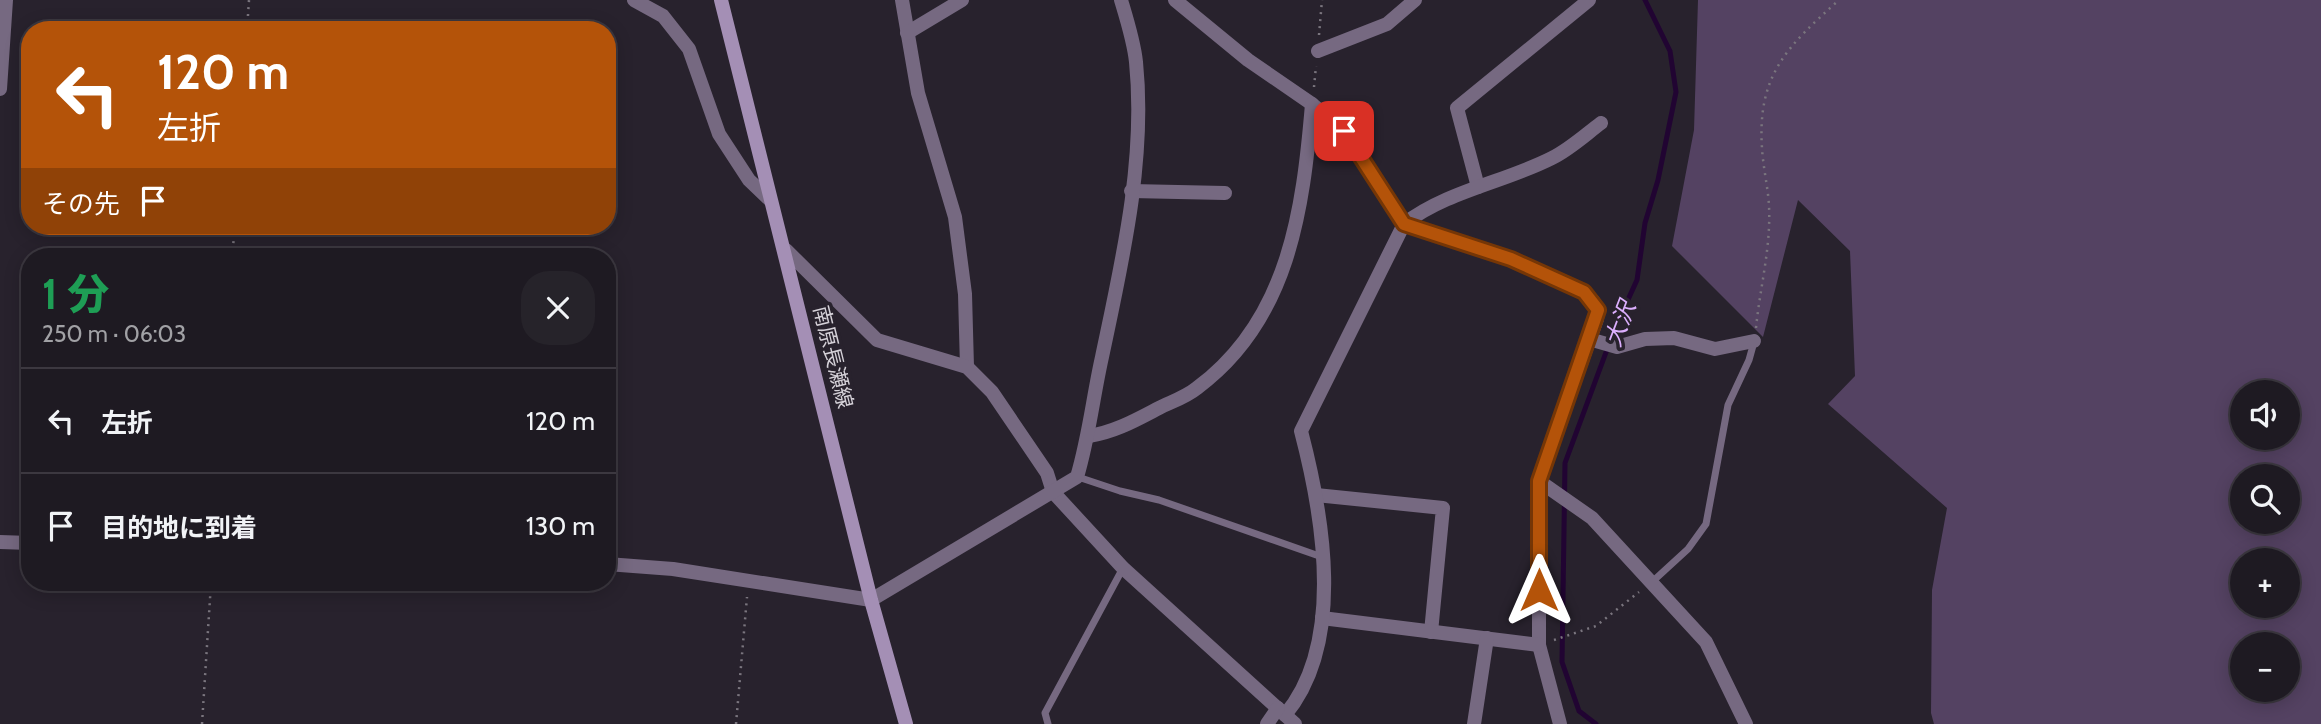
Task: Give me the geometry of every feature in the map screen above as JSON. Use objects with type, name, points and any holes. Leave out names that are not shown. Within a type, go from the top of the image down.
[{"type":"main road","name":"南原長瀬線","points":[[721,0],[770,200],[786,250],[871,600],[906,724]]},
{"type":"street","points":[[0,89],[6,0]]},
{"type":"street","points":[[634,0],[663,16],[689,49],[719,134],[749,180],[770,200]]},
{"type":"street","points":[[902,0],[928,135],[947,182],[955,217],[965,294],[967,368]]},
{"type":"street","points":[[907,33],[962,0]]},
{"type":"street","points":[[616,565],[673,569],[871,600],[1077,477],[1090,436],[1097,382],[1125,245],[1136,139],[1136,61],[1122,0]]},
{"type":"street","points":[[1175,0],[1258,68],[1312,104],[1344,131],[1404,224],[1511,259],[1584,292],[1598,310],[1539,481],[1539,645],[1560,724]]},
{"type":"street","points":[[1318,51],[1387,24],[1415,0]]},
{"type":"street","points":[[1479,187],[1457,107],[1589,0]]},
{"type":"street","points":[[1090,436],[1110,433],[1196,389],[1225,363],[1251,333],[1283,269],[1295,237],[1304,190],[1312,104]]},
{"type":"street","points":[[1267,724],[1286,716],[1316,656],[1322,618],[1322,558],[1316,495],[1301,431],[1404,224],[1415,215],[1554,158],[1601,123]]},
{"type":"street","points":[[1131,191],[1225,193]]},
{"type":"street","points":[[786,250],[877,340],[967,368],[992,392],[1047,473],[1053,492],[1123,568],[1286,716]]},
{"type":"street","points":[[1589,339],[1617,347],[1674,338],[1715,349],[1754,341]]},
{"type":"street","points":[[1539,481],[1592,518],[1706,642],[1746,724]]},
{"type":"street","points":[[1316,495],[1443,509],[1431,632]]},
{"type":"street","points":[[0,542],[21,543]]},
{"type":"street","points":[[1322,618],[1539,645]]},
{"type":"street","points":[[1474,724],[1487,638]]},
{"type":"lane","points":[[1652,582],[1688,549],[1706,524],[1728,405],[1749,360],[1754,341]]},
{"type":"lane","points":[[1077,477],[1159,500],[1322,558]]},
{"type":"lane","points":[[1048,724],[1045,713],[1123,568]]},
{"type":"path","points":[[248,21],[249,0]]},
{"type":"path","points":[[1754,341],[1768,257],[1769,206],[1761,146],[1764,99],[1770,78],[1796,38],[1839,0]]},
{"type":"path","points":[[736,724],[748,580]]},
{"type":"path","points":[[1539,645],[1595,626],[1652,582]]},
{"type":"path","points":[[202,724],[210,591]]},
{"type":"shaded area","points":[[1698,0],[2321,0],[2321,724],[1934,724],[1931,713],[1932,590],[1947,508],[1828,404],[1855,376],[1850,251],[1798,200],[1763,337],[1672,246],[1694,130]]},
{"type":"waterway","name":"大沢","points":[[1596,724],[1579,711],[1562,662],[1565,463],[1615,328],[1637,280],[1645,223],[1658,180],[1676,92],[1670,51],[1645,0]]},
{"type":"route","points":[[1344,131],[1404,224],[1511,259],[1584,292],[1598,310],[1539,481],[1539,590]]}]
